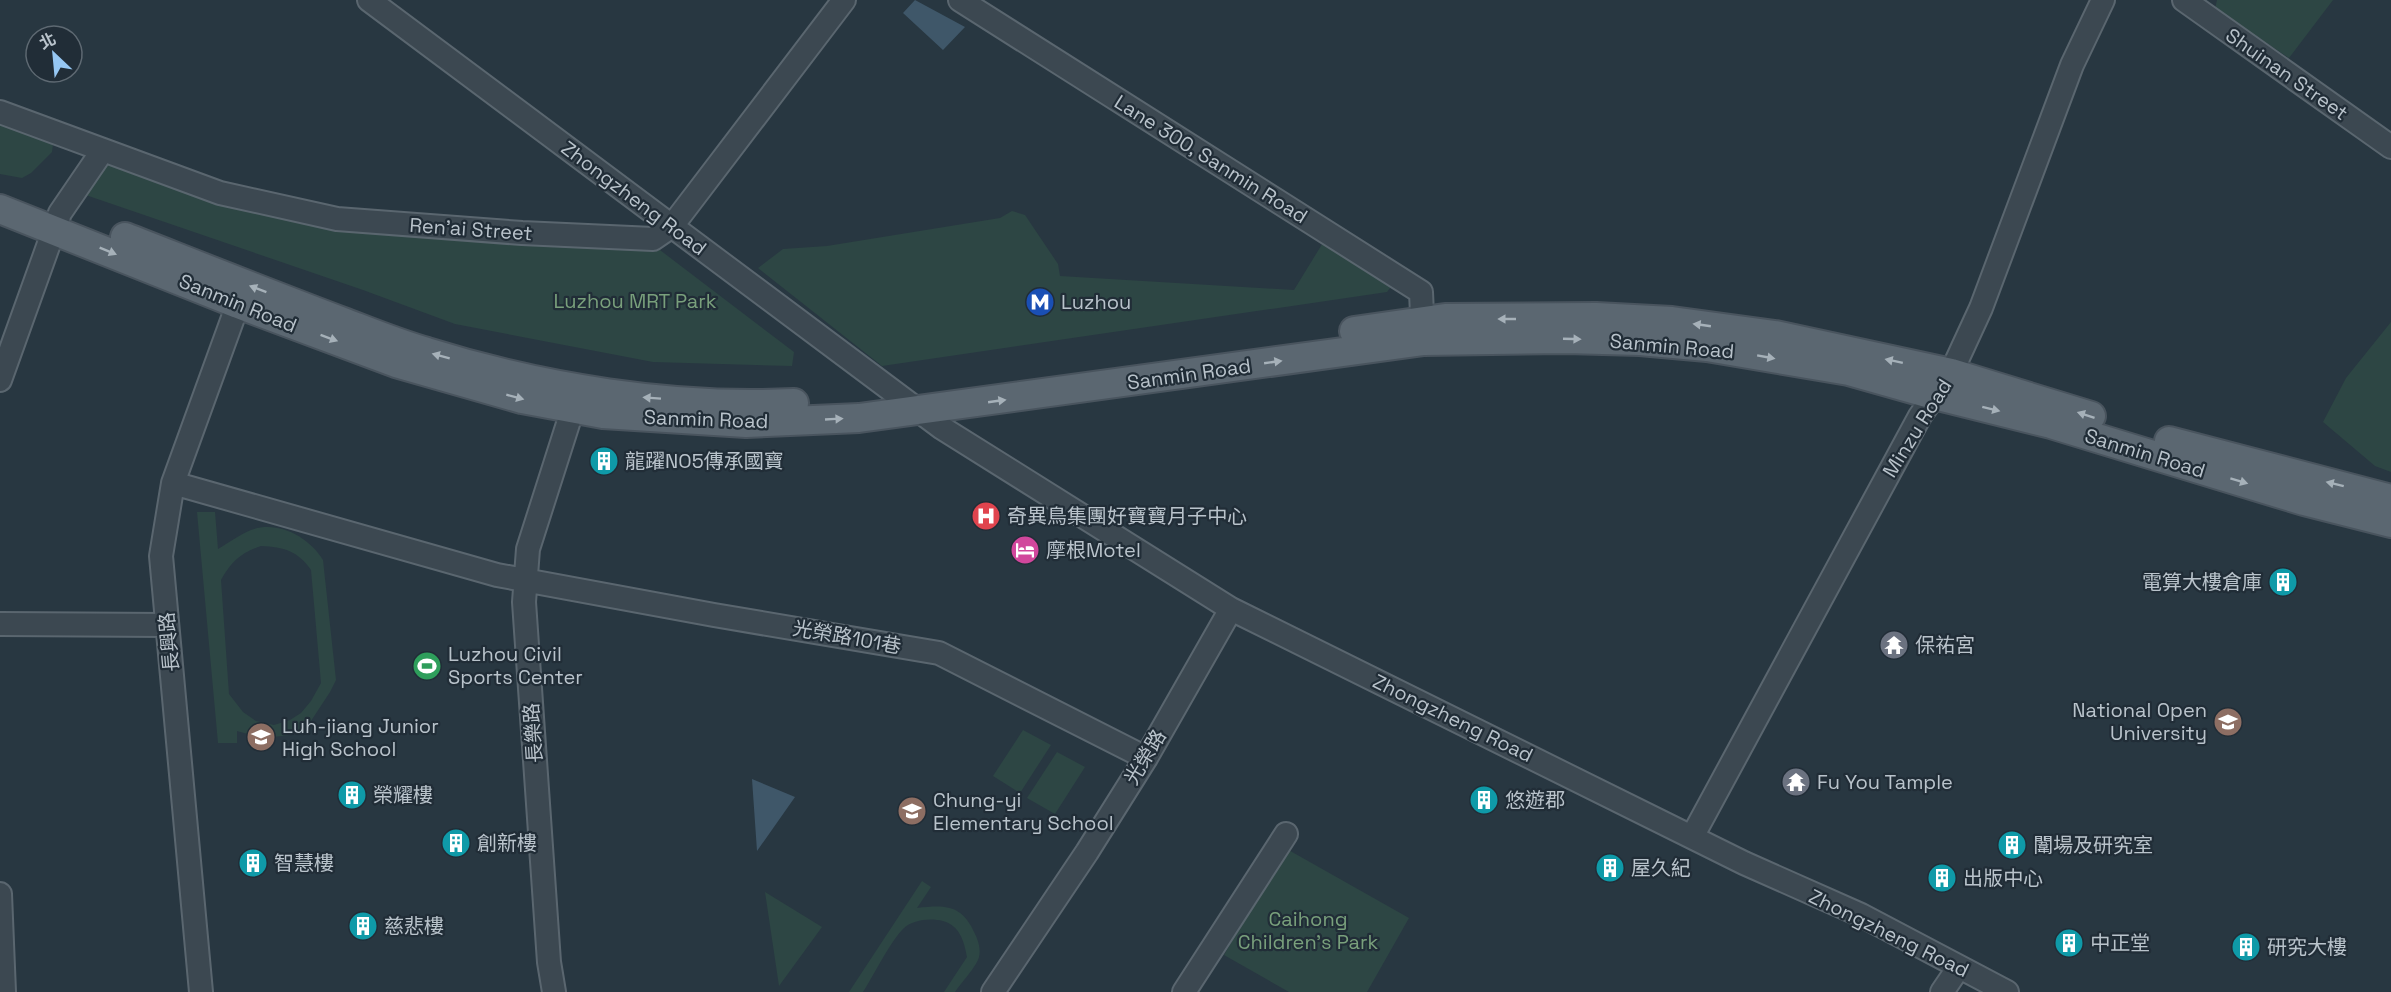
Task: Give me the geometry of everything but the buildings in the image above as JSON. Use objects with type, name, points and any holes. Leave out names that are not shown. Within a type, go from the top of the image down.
[{"type":"main road","name":"Sanmin Road","points":[[0,190],[57,221],[238,303],[423,372],[522,399],[603,414],[746,423],[860,418],[909,403]]},
{"type":"main road","name":"Sanmin Road","points":[[0,209],[57,221],[425,352],[562,386],[639,397],[720,402],[909,403],[1423,331],[1707,347],[1849,372],[1934,396],[2051,424],[2304,501],[2391,523]]},
{"type":"main road","name":"Sanmin Road","points":[[1423,331],[1445,318],[1596,317],[1672,321],[1775,335],[1951,373],[2159,438],[2391,499]]},
{"type":"street","name":"Zhongzheng Road","points":[[369,0],[942,428],[1232,609],[1692,837],[1861,915],[2007,992]]},
{"type":"street","name":"Ren'ai Street","points":[[0,112],[220,193],[337,219],[522,233],[653,239],[672,226],[844,0]]},
{"type":"street","name":"Lane 300, Sanmin Road","points":[[960,0],[1420,292],[1423,331]]},
{"type":"street","name":"Minzu Road","points":[[1692,837],[1920,416],[1951,373],[1981,308],[2072,65],[2103,0]]},
{"type":"street","name":"Shuinan Street","points":[[2184,0],[2391,147]]},
{"type":"street","points":[[0,380],[57,221],[103,150]]},
{"type":"street","name":"長興路","points":[[201,992],[161,556],[173,483],[238,303]]},
{"type":"street","name":"長樂路","points":[[554,992],[549,962],[524,603],[528,549],[573,408]]},
{"type":"street","name":"光榮路101巷","points":[[173,483],[497,575],[939,653],[1146,758]]},
{"type":"street","name":"光榮路","points":[[993,992],[1087,852],[1146,758],[1232,609]]},
{"type":"street","points":[[0,624],[167,625]]},
{"type":"street","points":[[1185,992],[1286,834]]},
{"type":"street","points":[[0,894],[4,992]]},
{"type":"street","points":[[1942,992],[1959,967]]},
{"type":"green space","points":[[2217,0],[2333,0],[2289,58],[2215,9]]},
{"type":"green space","points":[[0,117],[49,138],[53,144],[52,152],[31,173],[22,178],[0,174]]},
{"type":"green space","name":"Luzhou MRT Park","points":[[103,150],[235,196],[656,247],[794,352],[792,366],[653,362],[455,324],[74,191]]},
{"type":"green space","points":[[1012,211],[1025,215],[1058,264],[1060,276],[1294,290],[1324,241],[1393,284],[1387,292],[882,366],[758,268],[783,249],[827,246],[1000,218]]},
{"type":"green space","points":[[2391,322],[2391,472],[2375,466],[2323,422],[2346,378]]},
{"type":"green space","points":[[197,512],[215,512],[218,549],[251,530],[272,527],[301,538],[317,552],[323,560],[336,680],[311,721],[292,735],[262,738],[237,731],[237,743],[218,743]],"holes":[[[261,546],[284,549],[296,554],[311,570],[321,683],[301,713],[290,720],[274,725],[256,721],[243,712],[229,694],[221,580],[242,555]]]},
{"type":"green space","points":[[1023,730],[1051,745],[1020,793],[993,776]]},
{"type":"green space","points":[[1057,752],[1085,767],[1055,814],[1027,798]]},
{"type":"green space","name":"Caihong Children's Park","points":[[1285,848],[1409,918],[1367,992],[1289,992],[1224,955]]},
{"type":"green space","points":[[922,881],[931,887],[917,908],[944,907],[964,917],[970,924],[979,945],[979,957],[975,965],[955,992],[944,992],[967,957],[964,945],[957,930],[949,923],[922,920],[907,926],[898,935],[863,992],[849,992]]},
{"type":"green space","points":[[765,892],[822,927],[779,986]]},
{"type":"water","points":[[915,0],[965,27],[943,50],[903,13]]},
{"type":"water","points":[[752,779],[795,797],[757,851]]},
{"type":"place","name":"Luzhou","points":[[1040,302]]},
{"type":"place","name":"龍躍NO5傳承國寶","points":[[604,461]]},
{"type":"place","name":"奇異鳥集團好寶寶月子中心","points":[[986,516]]},
{"type":"place","name":"摩根Motel","points":[[1025,550]]},
{"type":"place","name":"電算大樓倉庫","points":[[2283,582]]},
{"type":"place","name":"保祐宮","points":[[1894,645]]},
{"type":"place","name":"Luzhou Civil Sports Center","points":[[427,666]]},
{"type":"place","name":"National Open University","points":[[2228,722]]},
{"type":"place","name":"Luh-jiang Junior High School","points":[[261,737]]},
{"type":"place","name":"Fu You Tample","points":[[1796,782]]},
{"type":"place","name":"榮耀樓","points":[[352,795]]},
{"type":"place","name":"悠遊郡","points":[[1484,800]]},
{"type":"place","name":"Chung-yi Elementary School","points":[[912,811]]},
{"type":"place","name":"創新樓","points":[[456,843]]},
{"type":"place","name":"闈場及研究室","points":[[2012,845]]},
{"type":"place","name":"智慧樓","points":[[253,863]]},
{"type":"place","name":"屋久紀","points":[[1610,868]]},
{"type":"place","name":"出版中心","points":[[1942,878]]},
{"type":"place","name":"慈悲樓","points":[[363,926]]},
{"type":"place","name":"中正堂","points":[[2069,943]]},
{"type":"place","name":"研究大樓","points":[[2246,947]]}]
